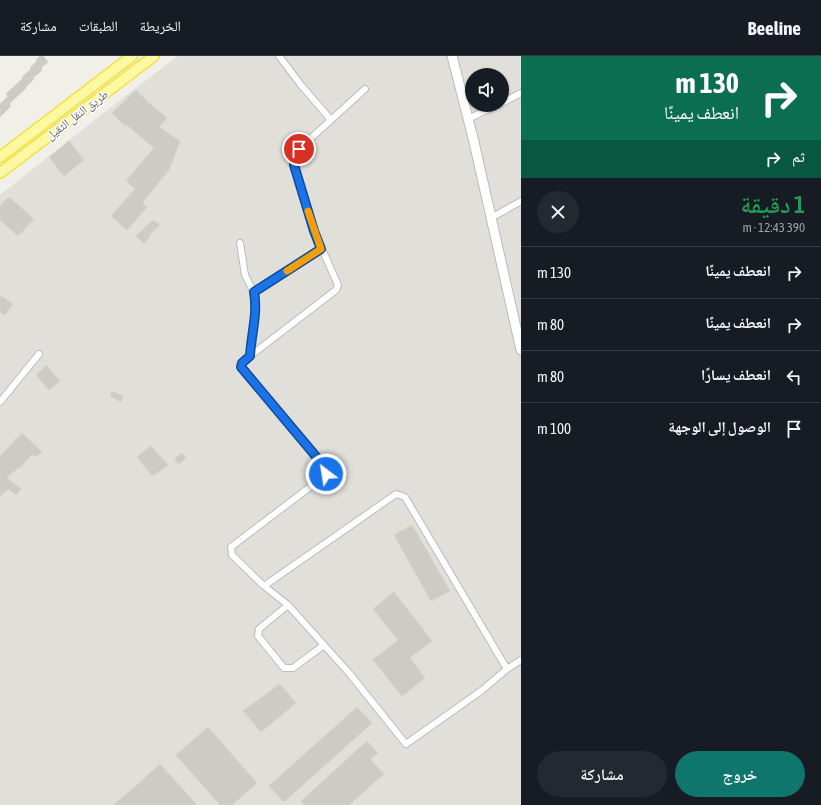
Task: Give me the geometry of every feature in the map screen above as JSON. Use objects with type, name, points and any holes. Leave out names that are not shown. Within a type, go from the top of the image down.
[{"type":"highway","name":"طريق النقل الثقيل","points":[[0,157],[132,56]]},
{"type":"highway","name":"طريق النقل الثقيل","points":[[0,173],[154,56]]},
{"type":"main road","points":[[452,56],[521,350]]},
{"type":"street","points":[[279,56],[301,85],[331,120]]},
{"type":"street","points":[[365,89],[294,155],[294,165],[314,231],[321,249],[337,280],[338,285],[336,290],[250,356],[242,363],[241,367],[324,466],[326,474],[230,547],[232,555],[264,586],[288,604],[349,673],[406,744],[481,691],[506,670],[521,660]]},
{"type":"street","points":[[509,100],[521,94]]},
{"type":"street","points":[[468,119],[482,112]]},
{"type":"street","points":[[491,218],[521,201]]},
{"type":"street","points":[[240,243],[245,275],[254,292],[256,302],[250,356]]},
{"type":"street","points":[[254,292],[321,249]]},
{"type":"street","points":[[0,402],[39,354]]},
{"type":"street","points":[[264,586],[396,494],[401,495],[405,497],[506,670]]},
{"type":"street","points":[[288,604],[259,629],[258,636],[284,668],[293,668],[324,645]]},
{"type":"shaded area","points":[[178,56],[521,56],[521,805],[0,805],[0,195]]},
{"type":"building","points":[[40,56],[43,56],[48,62],[41,68],[42,70],[33,78],[34,79],[26,88],[9,104],[11,106],[0,117],[0,104],[8,96],[6,94],[23,78],[22,77],[31,69],[30,68]]},
{"type":"building","points":[[136,90],[167,118],[159,127],[180,141],[169,170],[142,203],[147,207],[127,230],[111,216],[135,189],[126,181],[154,148],[127,125],[126,127],[112,113]]},
{"type":"building","points":[[69,141],[84,160],[64,176],[49,157]]},
{"type":"building","points":[[9,197],[34,219],[18,236],[0,220],[0,206]]},
{"type":"building","points":[[153,220],[160,225],[149,235],[150,236],[144,244],[136,236]]},
{"type":"building","points":[[0,295],[13,304],[5,315],[0,312]]},
{"type":"building","points":[[46,365],[60,381],[49,390],[36,375]]},
{"type":"building","points":[[112,391],[123,396],[121,402],[110,396]]},
{"type":"building","points":[[22,433],[42,452],[36,457],[32,454],[20,468],[19,467],[7,478],[21,489],[16,495],[9,489],[0,496],[0,456]]},
{"type":"building","points":[[151,446],[168,465],[152,476],[137,457]]},
{"type":"building","points":[[182,453],[186,458],[179,464],[174,459]]},
{"type":"building","points":[[412,525],[450,591],[431,601],[394,535]]},
{"type":"building","points":[[394,592],[432,641],[410,658],[425,678],[402,696],[373,660],[398,640],[373,609]]},
{"type":"building","points":[[280,684],[296,703],[261,732],[243,711]]},
{"type":"building","points":[[357,707],[372,723],[284,802],[269,786]]},
{"type":"building","points":[[208,727],[257,783],[232,805],[220,805],[176,755]]},
{"type":"building","points":[[367,741],[378,753],[370,759],[384,774],[349,805],[304,805],[301,801]]},
{"type":"building","points":[[160,764],[197,805],[113,805],[136,786]]},
{"type":"slow traffic","points":[[287,271],[321,249],[308,211]]},
{"type":"route","points":[[299,149],[294,155],[294,165],[321,249],[254,292],[256,302],[250,356],[242,363],[241,367],[324,466],[326,474]]}]
